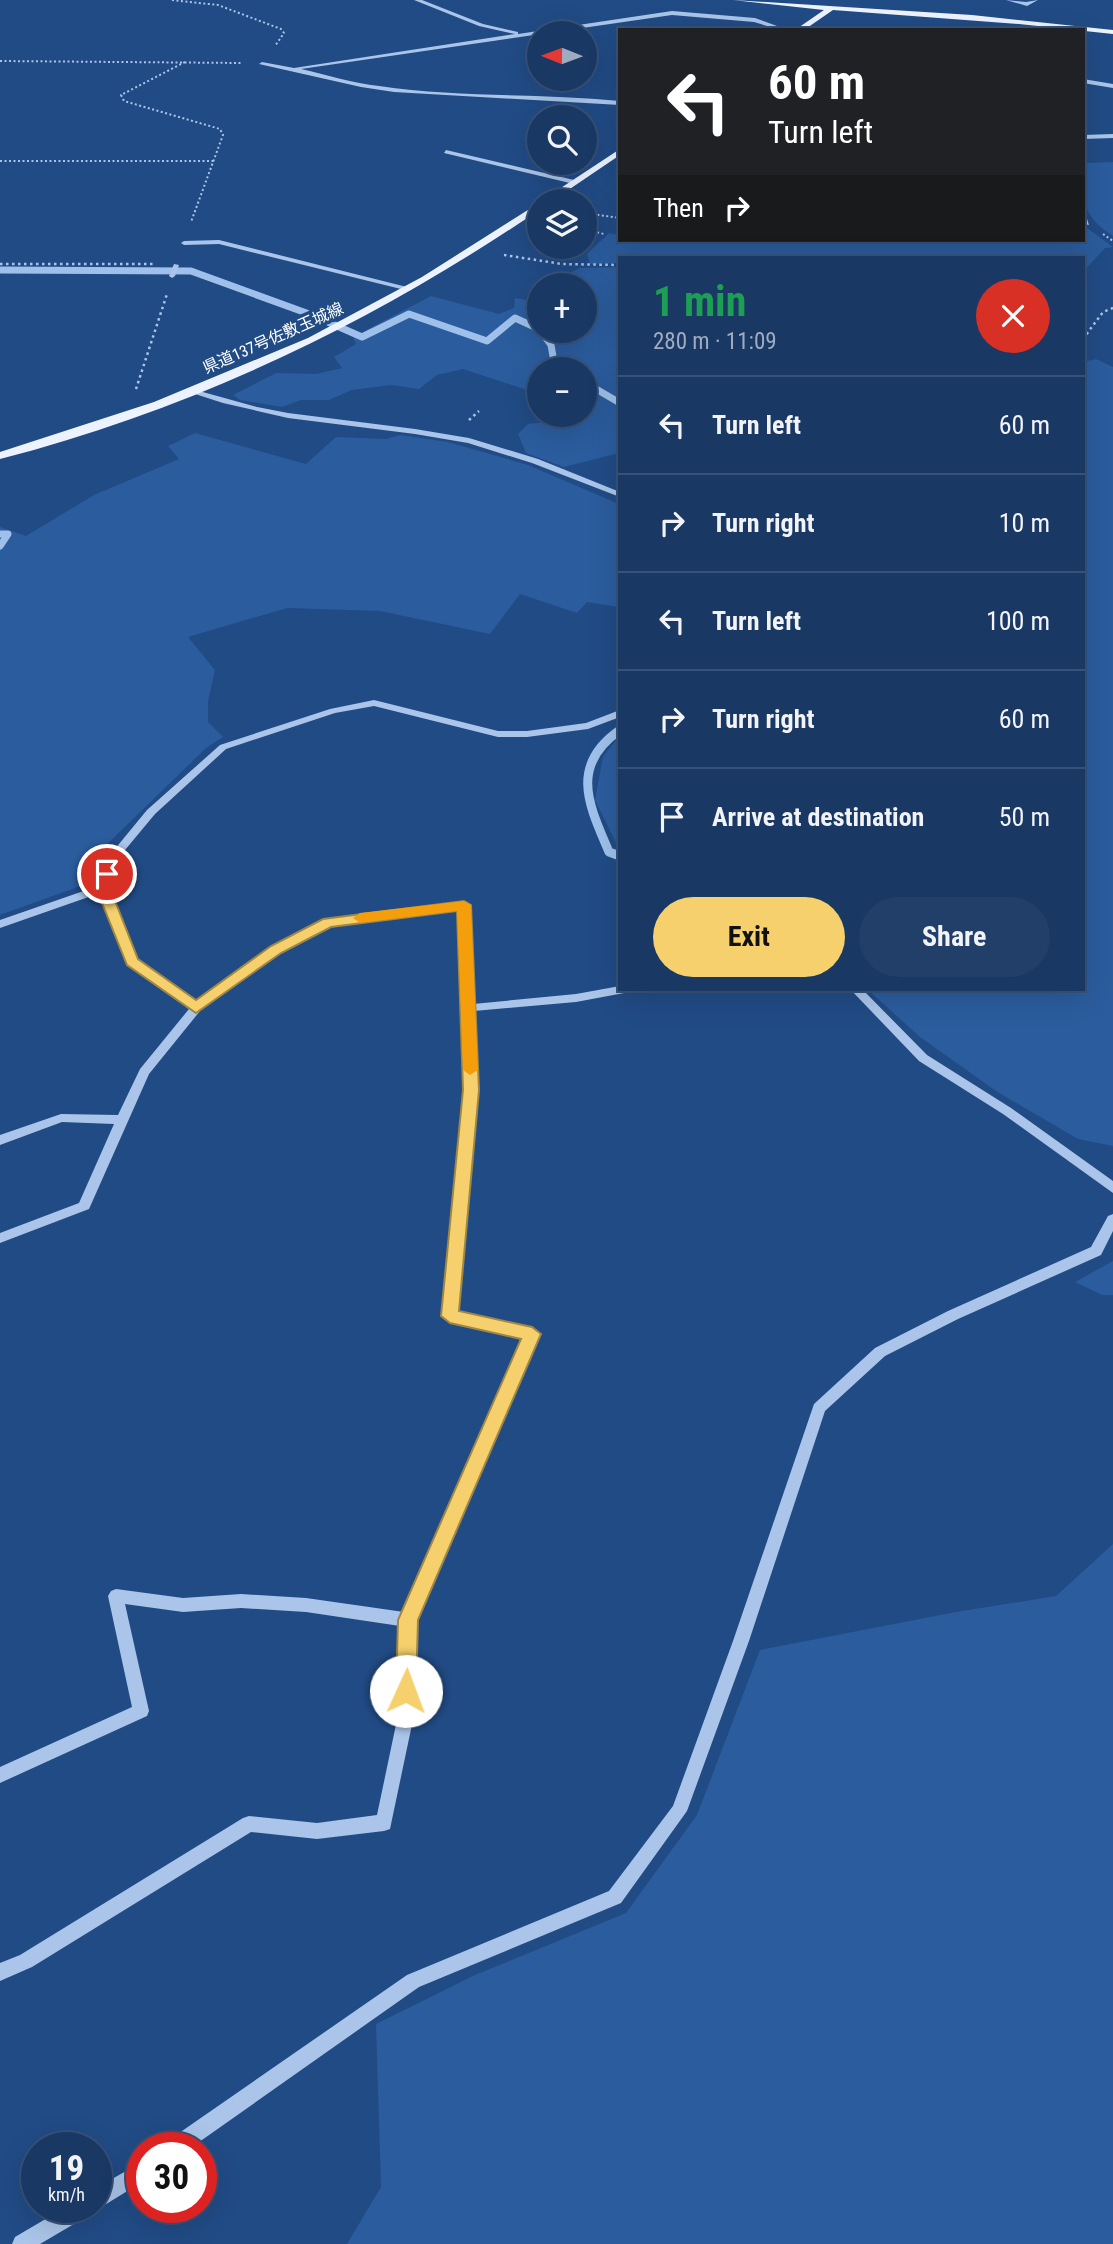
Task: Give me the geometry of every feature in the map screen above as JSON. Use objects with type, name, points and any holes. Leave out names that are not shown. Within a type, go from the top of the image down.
[{"type":"main road","points":[[737,0],[830,9],[981,17],[1084,28]]},
{"type":"main road","points":[[802,28],[830,9]]},
{"type":"main road","points":[[1085,28],[1112,31]]},
{"type":"main road","points":[[564,189],[618,152]]},
{"type":"main road","name":"県道137号佐敷玉城線","points":[[0,456],[195,391],[328,332],[409,289],[527,214]]},
{"type":"street","points":[[417,0],[481,25],[526,35]]},
{"type":"street","points":[[1009,0],[1027,4],[1035,0]]},
{"type":"street","points":[[297,68],[672,13],[755,20],[780,28]]},
{"type":"street","points":[[262,64],[297,68],[358,85],[391,90],[575,98],[618,103]]},
{"type":"street","points":[[1085,81],[1113,86]]},
{"type":"street","points":[[1085,137],[1113,135]]},
{"type":"street","points":[[446,152],[574,182]]},
{"type":"street","points":[[184,243],[219,242],[409,289]]},
{"type":"street","points":[[172,276],[176,265]]},
{"type":"street","points":[[195,391],[232,404],[275,413],[450,437],[529,460],[618,494]]},
{"type":"street","points":[[196,1007],[132,962],[103,888],[110,861],[151,812],[223,747],[333,711],[374,703],[498,734],[527,734],[588,726],[618,714]]},
{"type":"street","points":[[0,924],[103,888]]},
{"type":"street","points":[[0,1238],[84,1206],[144,1072],[196,1007],[276,950],[328,923],[464,905],[471,1090],[450,1316],[532,1334],[408,1620],[405,1714],[384,1823],[317,1831],[249,1824],[26,1961],[0,1972]]},
{"type":"street","points":[[468,1008],[576,999],[618,990]]},
{"type":"street","points":[[858,991],[923,1058],[1007,1111],[1113,1188]]},
{"type":"street","points":[[0,1140],[61,1118],[123,1119]]},
{"type":"street","points":[[198,2132],[413,1981],[615,1897],[679,1811],[741,1641],[819,1408],[880,1352],[1096,1251],[1113,1219]]},
{"type":"street","points":[[0,1775],[141,1711],[116,1596],[183,1605],[241,1601],[306,1605],[408,1620]]},
{"type":"street","points":[[22,2244],[57,2223]]},
{"type":"path","points":[[0,61],[186,61],[262,64],[284,33],[281,29],[218,5],[172,0]]},
{"type":"path","points":[[184,243],[223,135],[220,128],[124,102],[121,95],[186,61]]},
{"type":"path","points":[[0,161],[213,161]]},
{"type":"path","points":[[597,215],[618,218]]},
{"type":"path","points":[[597,232],[604,234]]},
{"type":"path","points":[[476,248],[536,263],[588,267],[618,265]]},
{"type":"path","points":[[0,264],[176,265]]},
{"type":"path","points":[[150,406],[138,399],[137,387],[172,276]]},
{"type":"path","points":[[1085,336],[1103,312],[1113,308]]},
{"type":"shaded area","points":[[1113,162],[1113,236],[1095,222],[1086,207],[1086,163]]},
{"type":"shaded area","points":[[1085,226],[1113,247],[1105,248],[1085,270],[1085,256],[618,256],[618,263],[590,264],[588,259],[597,259],[597,244],[609,233],[618,235],[618,242],[1085,242]]},
{"type":"shaded area","points":[[618,267],[618,453],[564,467],[526,453],[518,434],[527,425],[597,427],[597,357],[527,357],[527,390],[463,369],[437,375],[419,389],[391,385],[352,390],[329,400],[301,400],[282,407],[240,400],[233,395],[276,373],[316,374],[342,368],[334,357],[356,344],[353,337],[431,296],[499,314],[514,308],[515,298],[527,300],[527,343],[597,343],[597,273],[570,273],[580,268]]},
{"type":"shaded area","points":[[1096,359],[1113,367],[1113,1146],[1078,1139],[996,1091],[920,1037],[869,991],[1085,991],[1085,362]]},
{"type":"shaded area","points":[[195,433],[306,464],[336,437],[386,439],[400,435],[448,442],[528,465],[618,504],[618,607],[587,602],[577,613],[520,594],[490,634],[380,611],[287,608],[188,637],[215,670],[208,701],[208,722],[223,737],[206,748],[98,853],[86,884],[0,915],[0,527],[26,536],[94,495],[179,459],[168,446]]},
{"type":"shaded area","points":[[618,737],[618,847],[595,800],[603,757]]},
{"type":"shaded area","points":[[1113,1261],[1113,1295],[1102,1295],[1075,1282]]},
{"type":"shaded area","points":[[1113,1544],[1113,2244],[347,2244],[381,2187],[376,2024],[475,1975],[626,1913],[697,1815],[760,1650],[956,1612],[1056,1596]]},
{"type":"waterway","points":[[0,270],[191,271],[312,315],[362,337],[409,314],[487,341],[515,318],[527,324]]},
{"type":"waterway","points":[[550,343],[553,357]]},
{"type":"waterway","points":[[597,390],[618,402]]},
{"type":"waterway","points":[[0,534],[8,534],[0,546]]},
{"type":"waterway","points":[[618,732],[594,758],[588,788],[595,819],[609,852],[618,855]]},
{"type":"slow traffic","points":[[360,918],[464,905],[470,1070]]},
{"type":"route","points":[[107,874],[103,888],[132,962],[196,1007],[276,950],[328,923],[464,905],[471,1090],[450,1316],[532,1334],[408,1620],[406,1691]]}]
